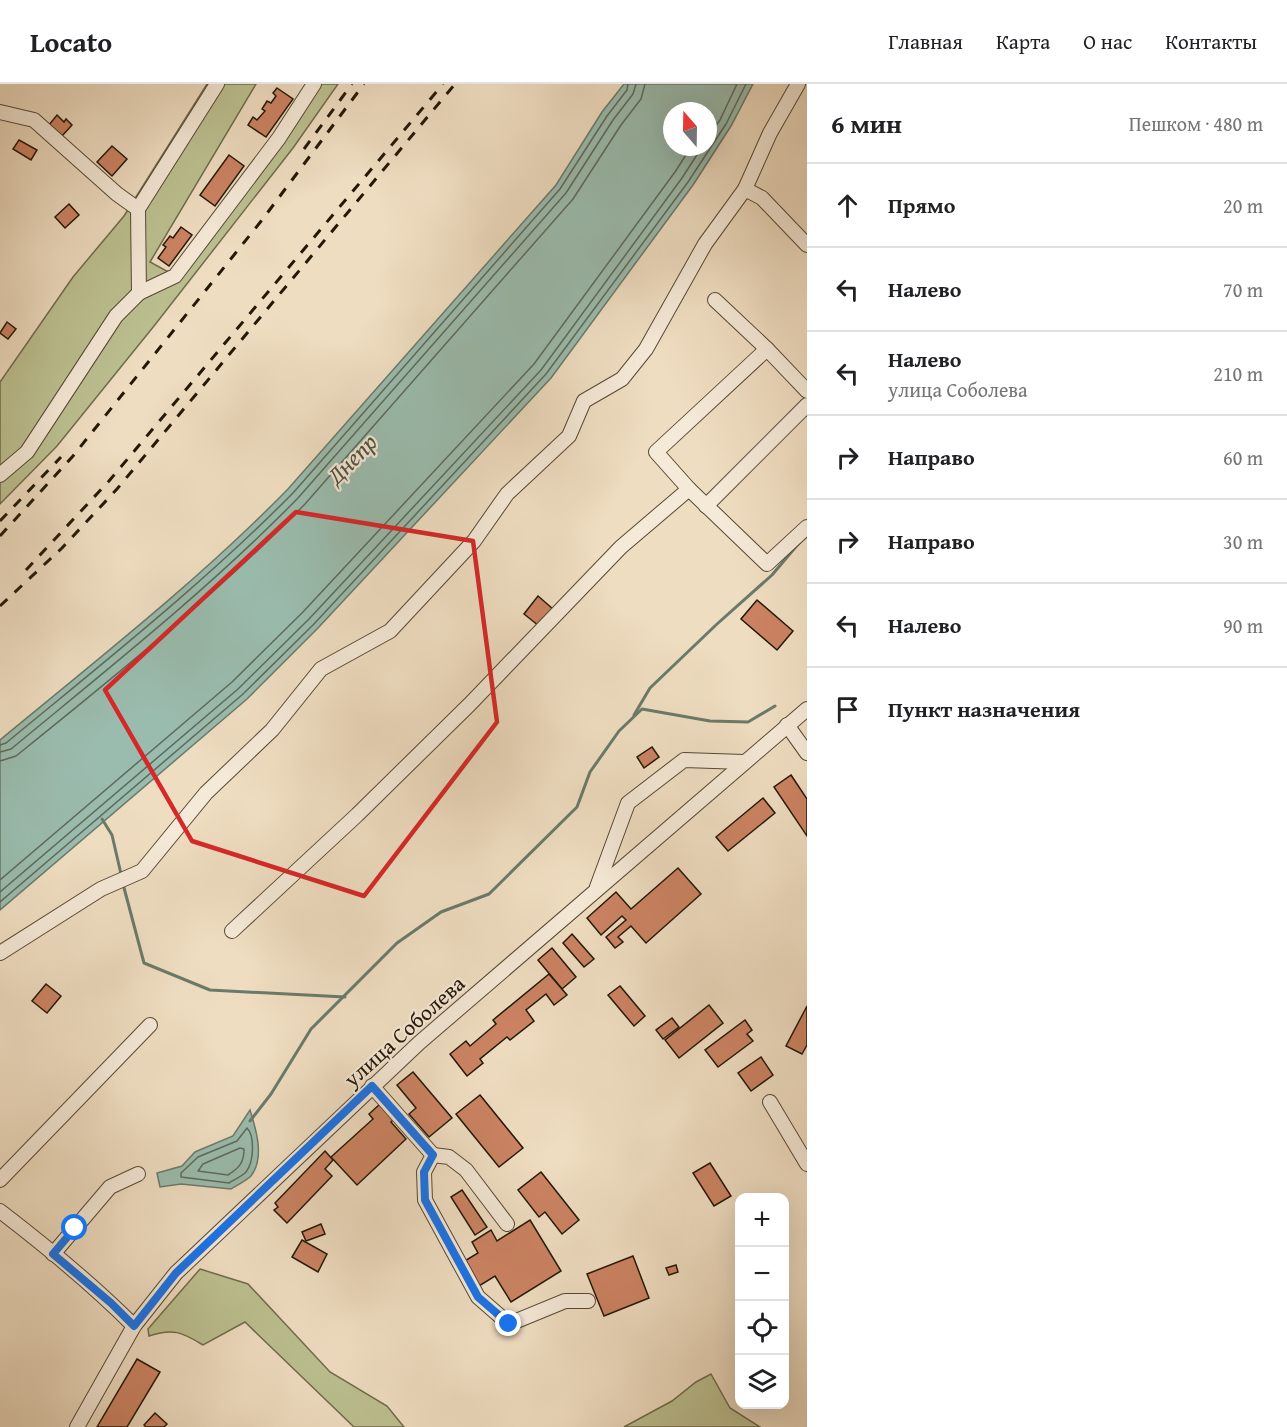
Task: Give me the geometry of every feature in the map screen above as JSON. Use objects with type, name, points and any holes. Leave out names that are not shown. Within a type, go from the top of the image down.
[{"type":"street","points":[[139,293],[138,209],[217,84]]},
{"type":"street","points":[[0,475],[27,452],[116,316],[139,293],[175,276],[279,138],[314,84]]},
{"type":"street","points":[[0,953],[101,889],[142,871],[206,793],[272,730],[321,669],[390,631],[474,541],[507,494],[569,436],[584,401],[622,379],[646,349],[705,244],[745,189],[770,133],[798,84]]},
{"type":"street","points":[[0,112],[34,120],[117,194],[138,209]]},
{"type":"street","points":[[745,189],[762,198],[807,244]]},
{"type":"street","points":[[715,300],[807,391]]},
{"type":"street","points":[[767,349],[656,452],[688,489],[767,564],[807,526]]},
{"type":"street","points":[[706,506],[807,405]]},
{"type":"street","points":[[232,931],[357,815],[470,704],[621,547],[688,489]]},
{"type":"street","name":"улица Соболева","points":[[77,1427],[134,1326],[176,1273],[419,1043],[807,709]]},
{"type":"street","points":[[787,725],[807,753]]},
{"type":"street","points":[[597,889],[628,803],[684,760],[744,762]]},
{"type":"street","points":[[0,1180],[150,1025]]},
{"type":"street","points":[[372,1086],[433,1155],[449,1157],[466,1170],[507,1224]]},
{"type":"street","points":[[770,1102],[807,1164]]},
{"type":"street","points":[[433,1155],[424,1172],[425,1200],[478,1297],[509,1324],[565,1301],[588,1301]]},
{"type":"street","points":[[53,1254],[110,1187],[138,1174]]},
{"type":"street","points":[[0,1211],[111,1303],[134,1326]]},
{"type":"highlighted area","points":[[296,512],[473,541],[497,722],[364,896],[192,841],[105,690]]},
{"type":"green space","points":[[207,84],[256,84],[150,262],[172,274],[312,84],[338,84],[293,148],[154,326],[57,446],[0,504],[0,382],[73,277],[124,216]]},
{"type":"green space","points":[[200,1269],[248,1284],[330,1372],[387,1406],[404,1427],[354,1427],[245,1322],[203,1345],[189,1337],[171,1332],[149,1336],[148,1329]]},
{"type":"green space","points":[[711,1374],[730,1408],[760,1427],[624,1427],[672,1401],[696,1382]]},
{"type":"water","name":"Днепр","points":[[624,84],[753,84],[717,148],[717,102],[663,102],[663,156],[712,156],[693,185],[551,378],[318,628],[247,699],[0,910],[0,740],[184,587],[254,523],[288,489],[556,185],[602,112]]},
{"type":"water","points":[[250,1110],[257,1134],[258,1161],[249,1178],[231,1189],[181,1184],[160,1187],[157,1173],[182,1166],[195,1152],[233,1136]]},
{"type":"building","points":[[277,88],[293,99],[266,137],[248,125],[253,117],[257,120],[265,111],[262,109],[267,101],[271,103],[276,96],[273,93]]},
{"type":"building","points":[[57,115],[64,122],[66,119],[72,125],[62,136],[49,125]]},
{"type":"building","points":[[19,140],[37,150],[31,160],[13,149]]},
{"type":"building","points":[[112,146],[127,159],[112,176],[97,162]]},
{"type":"building","points":[[229,155],[244,166],[215,206],[200,195]]},
{"type":"building","points":[[69,204],[79,215],[65,228],[55,217]]},
{"type":"building","points":[[181,227],[192,235],[169,266],[158,258],[166,247],[163,245],[170,236],[173,238]]},
{"type":"building","points":[[7,322],[16,329],[8,339],[0,333]]},
{"type":"building","points":[[538,596],[553,609],[539,626],[524,614]]},
{"type":"building","points":[[757,600],[793,631],[777,650],[741,619]]},
{"type":"building","points":[[652,747],[659,757],[644,768],[637,757]]},
{"type":"building","points":[[791,775],[807,799],[807,836],[774,787]]},
{"type":"building","points":[[763,798],[775,813],[728,851],[716,837]]},
{"type":"building","points":[[678,868],[701,894],[646,943],[631,926],[618,937],[623,942],[615,948],[606,937],[626,920],[622,916],[601,935],[587,918],[616,892],[631,909]]},
{"type":"building","points":[[572,934],[594,959],[584,967],[563,943]]},
{"type":"building","points":[[552,948],[576,977],[562,989],[538,960]]},
{"type":"building","points":[[549,974],[567,995],[554,1005],[546,994],[526,1010],[534,1021],[510,1040],[507,1037],[480,1059],[483,1063],[467,1076],[450,1054],[466,1041],[470,1046],[496,1024],[493,1020]]},
{"type":"building","points":[[46,984],[61,996],[47,1013],[32,1001]]},
{"type":"building","points":[[620,986],[645,1016],[634,1026],[608,995]]},
{"type":"building","points":[[709,1005],[723,1023],[679,1058],[665,1040]]},
{"type":"building","points":[[807,1006],[807,1045],[802,1054],[786,1046]]},
{"type":"building","points":[[672,1018],[679,1027],[663,1039],[656,1030]]},
{"type":"building","points":[[745,1020],[752,1030],[747,1034],[753,1041],[718,1067],[705,1050]]},
{"type":"building","points":[[761,1057],[773,1075],[751,1091],[738,1073]]},
{"type":"building","points":[[413,1072],[452,1118],[429,1137],[409,1114],[416,1108],[397,1085]]},
{"type":"building","points":[[480,1095],[523,1148],[499,1167],[456,1114]]},
{"type":"building","points":[[380,1104],[394,1119],[391,1122],[406,1139],[357,1185],[331,1157],[373,1119],[369,1114]]},
{"type":"building","points":[[325,1151],[333,1160],[325,1169],[332,1176],[287,1223],[274,1210],[278,1207],[275,1203]]},
{"type":"building","points":[[710,1163],[731,1196],[714,1206],[693,1173]]},
{"type":"building","points":[[541,1172],[579,1220],[562,1234],[545,1212],[539,1217],[518,1190]]},
{"type":"building","points":[[462,1190],[487,1227],[475,1235],[451,1197]]},
{"type":"building","points":[[530,1220],[561,1271],[511,1302],[495,1276],[479,1286],[463,1262],[478,1253],[472,1242],[491,1230],[497,1241]]},
{"type":"building","points":[[321,1224],[325,1234],[306,1241],[302,1232]]},
{"type":"building","points":[[302,1240],[327,1254],[318,1272],[292,1257]]},
{"type":"building","points":[[633,1256],[649,1298],[604,1316],[587,1274]]},
{"type":"building","points":[[676,1265],[678,1272],[669,1275],[666,1268]]},
{"type":"building","points":[[137,1359],[160,1372],[127,1427],[97,1427]]},
{"type":"building","points":[[155,1413],[167,1424],[164,1427],[146,1427],[144,1425]]},
{"type":"waterway","points":[[634,715],[650,688],[772,575],[799,543]]},
{"type":"waterway","points":[[250,1121],[271,1094],[311,1029],[397,943],[441,912],[489,894],[577,807],[590,772],[619,731],[642,709],[710,721],[748,722],[775,706]]},
{"type":"waterway","points":[[102,819],[112,835],[121,874]]},
{"type":"waterway","points":[[123,884],[144,963],[210,990],[345,997]]},
{"type":"railway","points":[[304,149],[352,84]]},
{"type":"railway","points":[[0,536],[73,456],[262,220],[364,84]]},
{"type":"railway","points":[[26,570],[109,481],[443,84]]},
{"type":"railway","points":[[0,606],[62,548],[117,489],[455,84]]},
{"type":"railway","points":[[0,521],[61,457]]},
{"type":"route","points":[[75,1228],[53,1254],[111,1303],[134,1326],[176,1273],[372,1086],[433,1155],[424,1172],[425,1200],[478,1297],[509,1324]]}]
